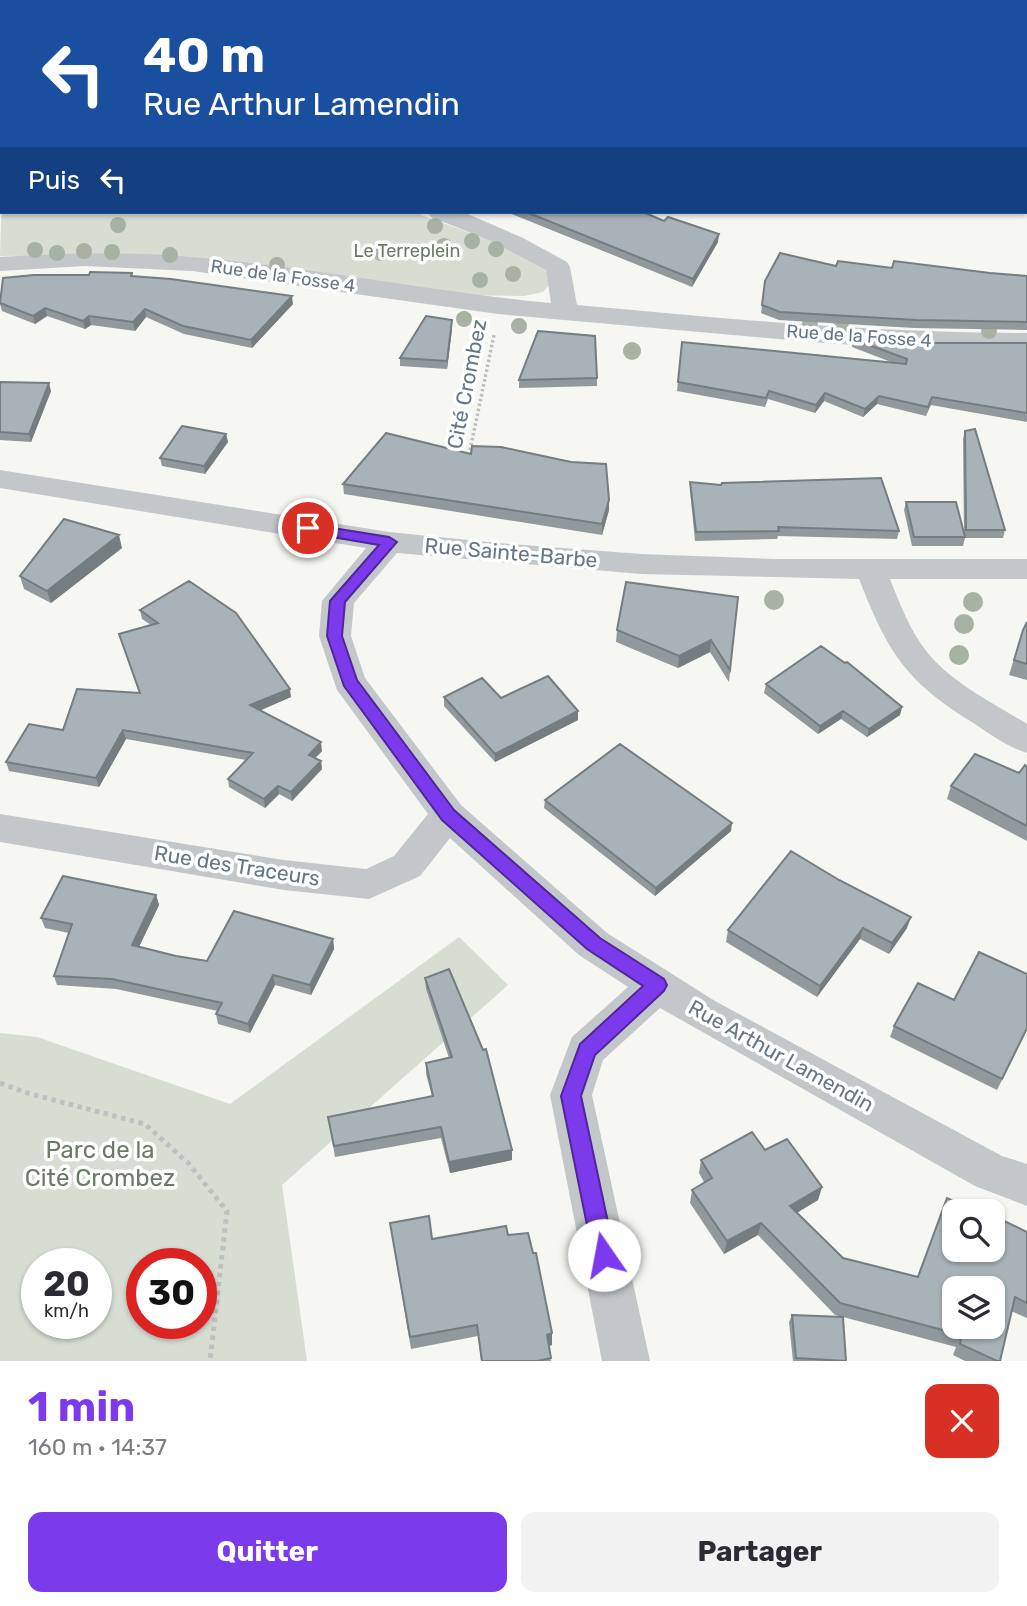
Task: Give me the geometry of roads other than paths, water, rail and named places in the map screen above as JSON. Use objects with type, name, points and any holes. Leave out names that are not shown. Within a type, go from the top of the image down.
[{"type":"street","points":[[445,214],[475,224],[531,250],[558,267],[565,311]]},
{"type":"street","name":"Rue de la Fosse 4","points":[[0,264],[85,259],[192,264],[498,306],[922,341],[1027,341]]},
{"type":"street","name":"Rue Sainte-Barbe","points":[[0,479],[389,542],[641,564],[871,570],[1027,569]]},
{"type":"street","name":"Rue Arthur Lamendin","points":[[389,542],[338,601],[335,636],[349,682],[448,815],[593,944],[657,985],[701,1013],[990,1172],[1027,1185]]},
{"type":"street","points":[[871,570],[901,636],[922,669],[980,711],[1027,740]]},
{"type":"street","name":"Rue des Traceurs","points":[[0,828],[284,875],[369,884],[407,866],[448,815]]},
{"type":"street","points":[[626,1361],[571,1096],[586,1050],[657,985]]},
{"type":"park label","name":"Le Terreplein","points":[[407,251]]},
{"type":"park label","name":"Parc de la Cité Crombez","points":[[100,1164]]}]
